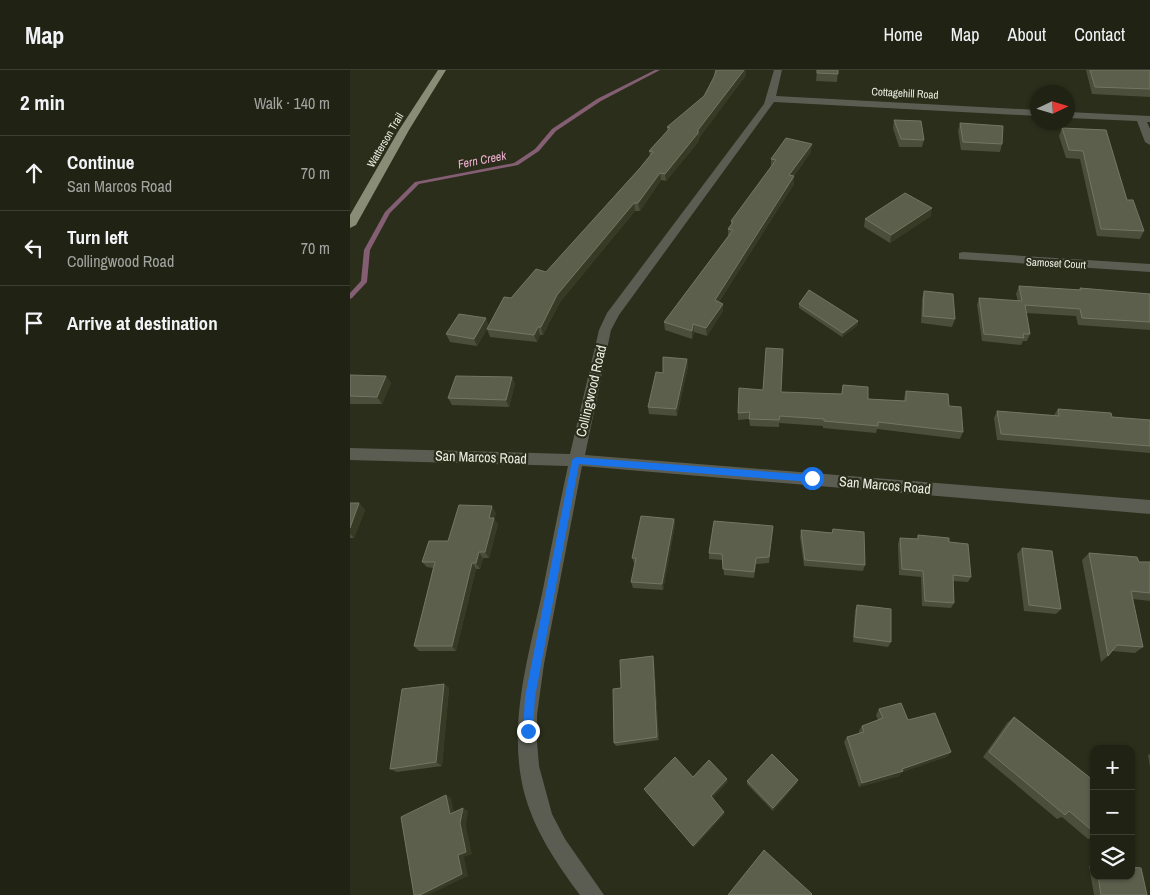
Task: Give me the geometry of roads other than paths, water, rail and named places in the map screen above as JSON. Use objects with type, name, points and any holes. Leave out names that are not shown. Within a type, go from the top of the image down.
[{"type":"main road","name":"Watterson Trail","points":[[350,225],[404,130],[442,70]]},
{"type":"street","name":"Collingwood Road","points":[[593,895],[550,834],[533,789],[529,765],[530,697],[576,460],[605,330],[613,312],[772,99],[778,70]]},
{"type":"street","name":"Cottagehill Road","points":[[772,99],[1030,113]]},
{"type":"street","points":[[1075,114],[1145,119],[1150,142]]},
{"type":"street","name":"Samoset Court","points":[[963,256],[1150,268]]},
{"type":"street","name":"San Marcos Road","points":[[350,454],[576,460],[1150,507]]},
{"type":"waterway","name":"Fern Creek","points":[[350,297],[364,282],[367,250],[388,212],[417,183],[516,164],[537,150],[554,130],[599,100],[658,70]]}]
